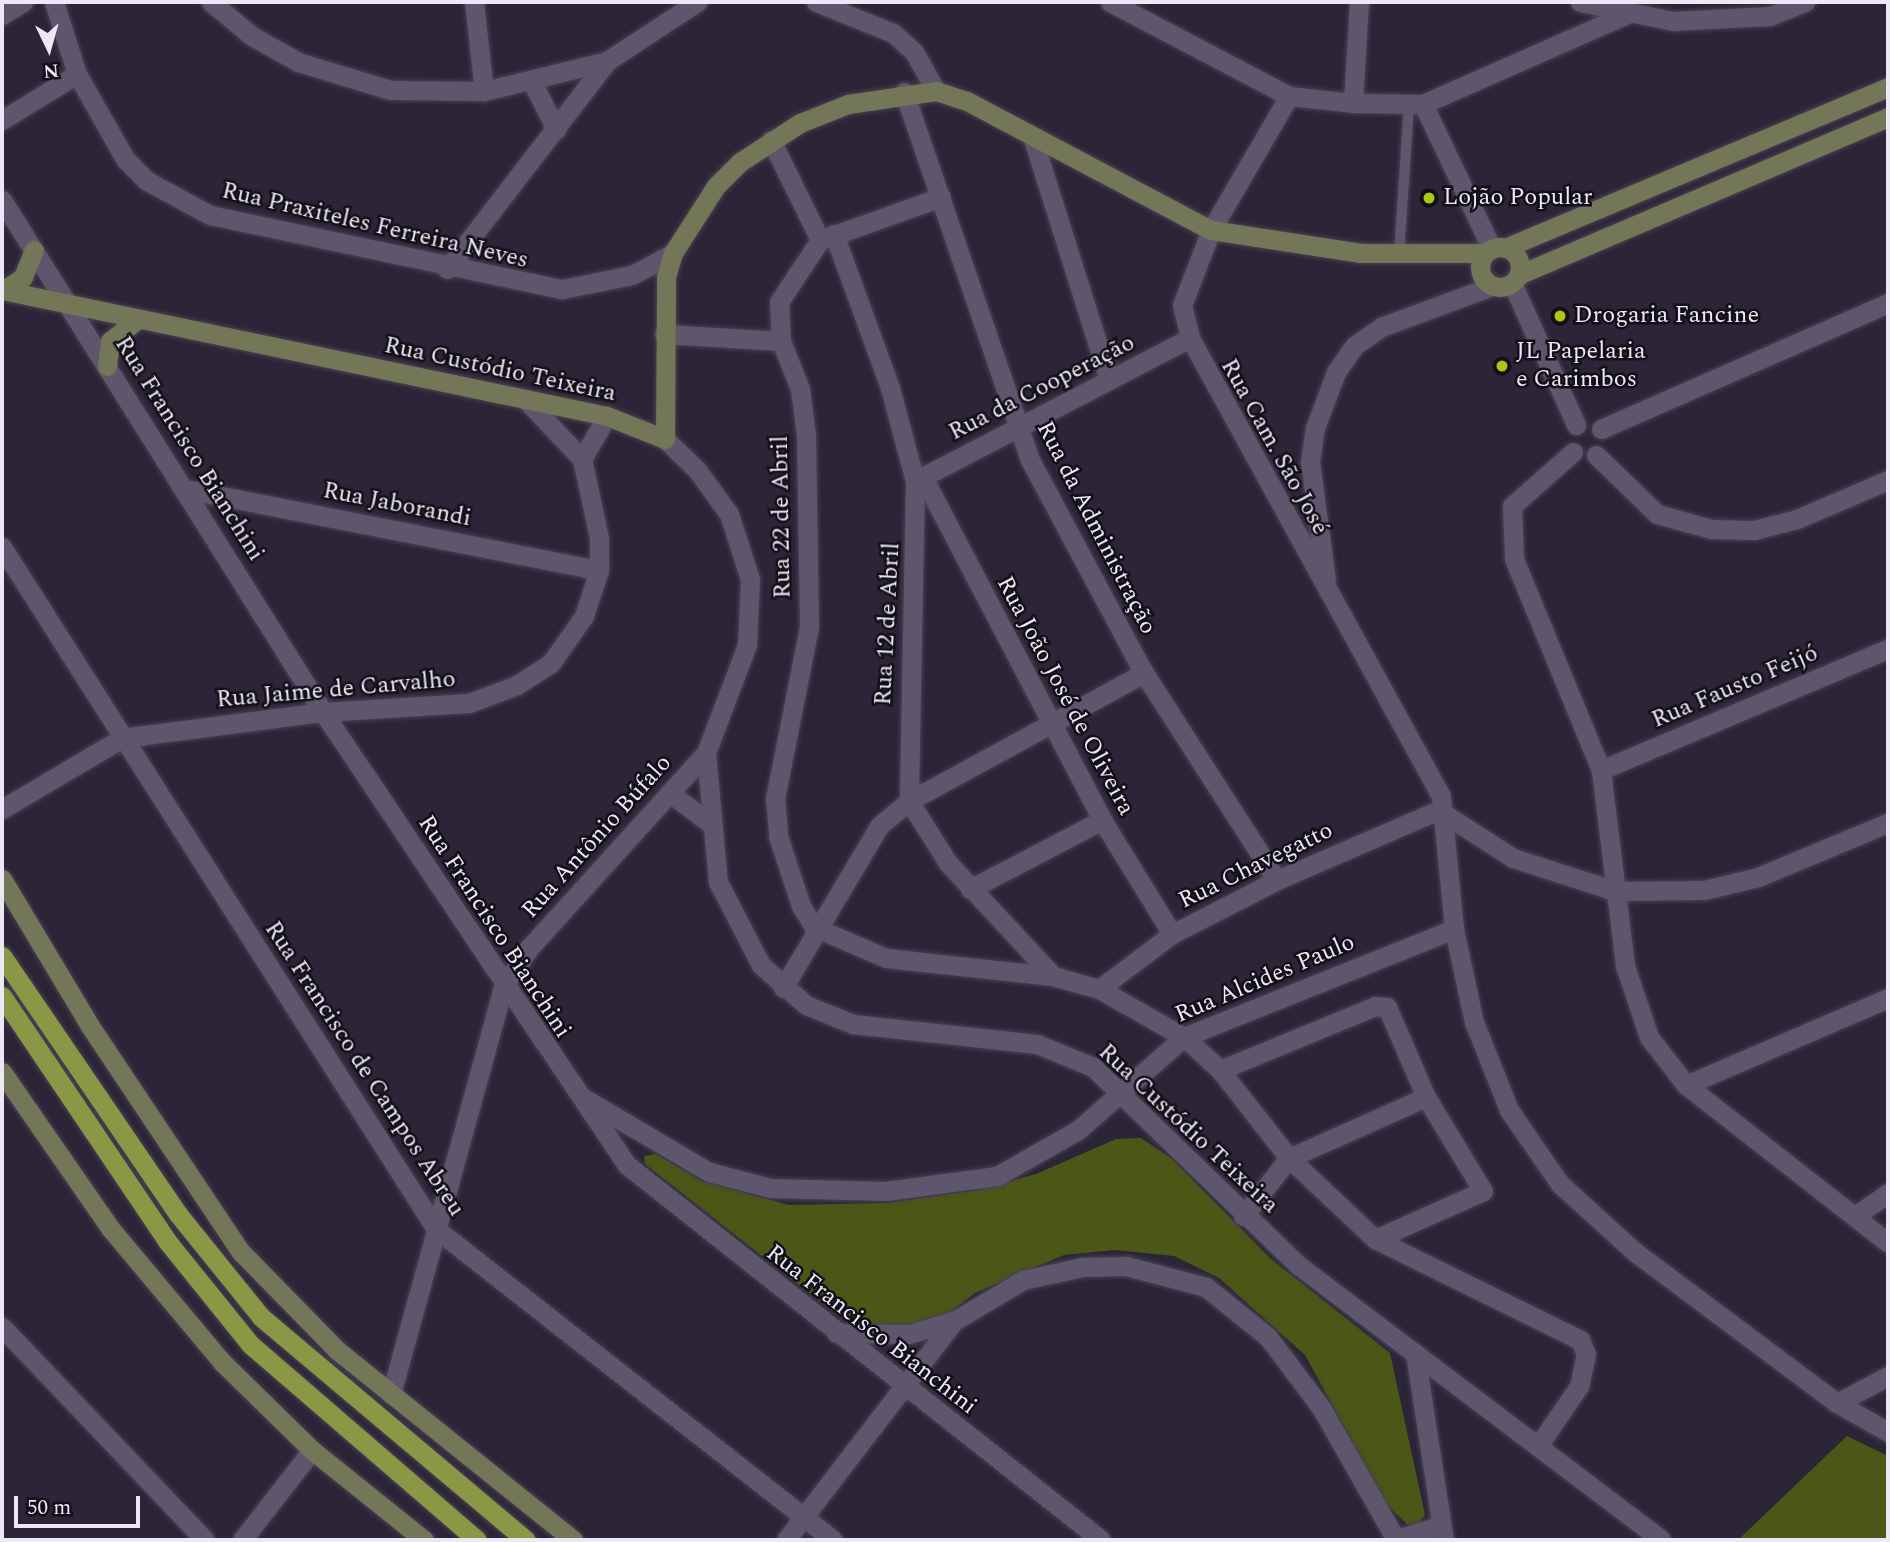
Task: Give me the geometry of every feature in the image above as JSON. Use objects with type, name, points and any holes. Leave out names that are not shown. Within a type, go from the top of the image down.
[{"type":"main road","points":[[664,439],[664,334],[673,253],[716,186],[771,140],[848,104],[904,92],[936,91],[1211,230],[1270,244],[1432,258],[1494,250],[1888,87]]},
{"type":"main road","points":[[1432,258],[1487,282],[1515,279],[1888,117]]},
{"type":"main road","points":[[3,290],[23,277],[34,250]]},
{"type":"main road","points":[[1494,250],[1518,259],[1515,279]]},
{"type":"main road","points":[[1487,282],[1494,250]]},
{"type":"main road","name":"Rua Custódio Teixeira","points":[[3,290],[607,416],[664,439]]},
{"type":"main road","points":[[107,366],[110,341],[138,319]]},
{"type":"main road","points":[[2,879],[90,1026],[241,1252],[286,1302],[391,1394],[573,1540]]},
{"type":"main road","points":[[2,956],[178,1214],[261,1317],[526,1540]]},
{"type":"main road","points":[[2,996],[167,1241],[251,1345],[477,1540]]},
{"type":"main road","points":[[2,1072],[160,1293],[312,1450],[424,1540]]},
{"type":"street","points":[[2,15],[23,2]]},
{"type":"street","name":"Rua Praxiteles Ferreira Neves","points":[[54,2],[77,74],[125,159],[177,200],[251,228],[447,269],[562,289],[632,275],[673,253]]},
{"type":"street","points":[[211,2],[252,36],[344,80],[443,95],[533,84],[607,61]]},
{"type":"street","points":[[474,2],[484,91]]},
{"type":"street","points":[[655,26],[659,2]]},
{"type":"street","points":[[447,269],[607,61],[655,26],[697,2]]},
{"type":"street","points":[[822,2],[893,33],[914,52],[936,91]]},
{"type":"street","points":[[1110,2],[1289,96],[1353,103],[1416,104],[1627,14]]},
{"type":"street","points":[[1353,103],[1359,2]]},
{"type":"street","points":[[1580,2],[1608,6],[1627,14],[1729,21],[1770,16],[1805,2]]},
{"type":"street","points":[[2,120],[77,74]]},
{"type":"street","points":[[533,84],[556,129]]},
{"type":"street","name":"Rua da Administração","points":[[904,92],[1016,429],[1144,673],[1277,880]]},
{"type":"street","name":"Rua Cam. São José","points":[[1289,96],[1211,230],[1182,305],[1190,338],[1446,815]]},
{"type":"street","points":[[1416,104],[1494,250]]},
{"type":"street","points":[[1033,139],[1110,380]]},
{"type":"street","name":"Rua 12 de Abril","points":[[771,140],[827,237],[890,388],[919,479],[909,801]]},
{"type":"street","points":[[827,237],[941,197]]},
{"type":"street","name":"Rua Francisco Bianchini","points":[[2,200],[323,712],[503,987],[573,1090],[651,1189],[1101,1540]]},
{"type":"street","name":"Rua 22 de Abril","points":[[814,927],[788,876],[775,798],[809,627],[804,410],[781,341],[779,302],[827,237]]},
{"type":"street","points":[[1515,279],[1576,425],[1569,441],[1573,452]]},
{"type":"street","points":[[1330,599],[1312,503],[1315,428],[1354,346],[1406,314],[1487,282]]},
{"type":"street","points":[[1601,429],[1888,303]]},
{"type":"street","points":[[664,334],[781,341]]},
{"type":"street","name":"Rua da Cooperação","points":[[919,479],[1190,338]]},
{"type":"street","points":[[525,399],[582,459],[607,416]]},
{"type":"street","points":[[1576,425],[1593,423],[1601,429],[1604,446],[1596,455]]},
{"type":"street","name":"Rua Custódio Teixeira","points":[[664,439],[697,470],[729,514],[750,579],[747,645],[706,753],[711,824],[724,898],[740,932],[783,988],[806,1005],[883,1031],[1037,1044],[1070,1054],[1118,1092],[1243,1216],[1415,1353],[1661,1540]]},
{"type":"street","points":[[1888,480],[1797,519],[1754,530],[1711,529],[1657,514],[1596,455],[1573,452],[1523,492],[1510,525],[1514,559],[1601,770],[1615,891],[1635,1001],[1654,1045],[1686,1085],[1888,1243]]},
{"type":"street","name":"Rua Jaime de Carvalho","points":[[2,809],[122,738],[323,712],[469,704],[517,685],[551,663],[569,640],[599,570],[598,526],[582,459]]},
{"type":"street","name":"Rua João José de Oliveira","points":[[919,479],[1102,820],[1172,934]]},
{"type":"street","name":"Rua Jaborandi","points":[[185,489],[599,570]]},
{"type":"street","points":[[1281,511],[1312,503]]},
{"type":"street","name":"Rua Francisco de Campos Abreu","points":[[2,547],[436,1229],[833,1540]]},
{"type":"street","name":"Rua Fausto Feijó","points":[[1601,770],[1888,649]]},
{"type":"street","points":[[783,988],[814,927],[879,825],[909,801],[1144,673]]},
{"type":"street","name":"Rua Antônio Búfalo","points":[[391,1394],[503,987],[528,948],[706,753]]},
{"type":"street","points":[[670,793],[711,824]]},
{"type":"street","points":[[909,801],[970,889],[1053,976]]},
{"type":"street","points":[[1446,815],[1513,858],[1615,891],[1704,890],[1758,877],[1888,823]]},
{"type":"street","points":[[1446,815],[1454,929],[1474,1022],[1509,1110],[1560,1184],[1635,1252],[1837,1403],[1888,1432]]},
{"type":"street","name":"Rua Chavegatto","points":[[1099,989],[1172,934],[1277,880],[1409,821],[1446,815]]},
{"type":"street","points":[[970,889],[1102,820]]},
{"type":"street","points":[[814,927],[904,962],[1053,976],[1099,989],[1184,1037],[1220,1070],[1289,1158],[1375,1240],[1580,1340],[1586,1353],[1580,1386],[1538,1446]]},
{"type":"street","name":"Rua Alcides Paulo","points":[[573,1090],[709,1172],[826,1194],[996,1177],[1034,1160],[1184,1037],[1454,929]]},
{"type":"street","points":[[1686,1085],[1888,998]]},
{"type":"street","points":[[1220,1070],[1382,1005],[1426,1097],[1483,1191],[1375,1240]]},
{"type":"street","points":[[1243,1216],[1289,1158],[1426,1097]]},
{"type":"street","points":[[1855,1216],[1888,1193]]},
{"type":"street","points":[[836,1333],[909,1334],[954,1321],[1023,1280],[1082,1267],[1126,1266],[1206,1287],[1290,1363],[1395,1540],[1442,1532],[1415,1353]]},
{"type":"street","points":[[786,1540],[954,1321]]},
{"type":"street","points":[[2,1327],[205,1540]]},
{"type":"street","points":[[1837,1403],[1888,1376]]},
{"type":"street","points":[[242,1540],[312,1450]]},
{"type":"street","points":[[1628,1514],[1645,1540]]},
{"type":"lane","points":[[1399,255],[1416,104]]},
{"type":"green space","points":[[1141,1138],[1171,1158],[1271,1259],[1390,1353],[1425,1515],[1413,1530],[1387,1505],[1305,1355],[1219,1278],[1174,1256],[1115,1250],[1064,1255],[975,1293],[923,1333],[859,1332],[645,1164],[644,1156],[656,1154],[702,1181],[789,1205],[886,1203],[977,1190],[1036,1174],[1116,1139]]},
{"type":"green space","points":[[1847,1436],[1888,1456],[1888,1540],[1738,1540]]},
{"type":"place","name":"Lojão Popular","points":[[1429,198]]},
{"type":"place","name":"Drogaria Fancine","points":[[1560,316]]},
{"type":"place","name":"JL Papelaria e Carimbos","points":[[1502,366]]}]
